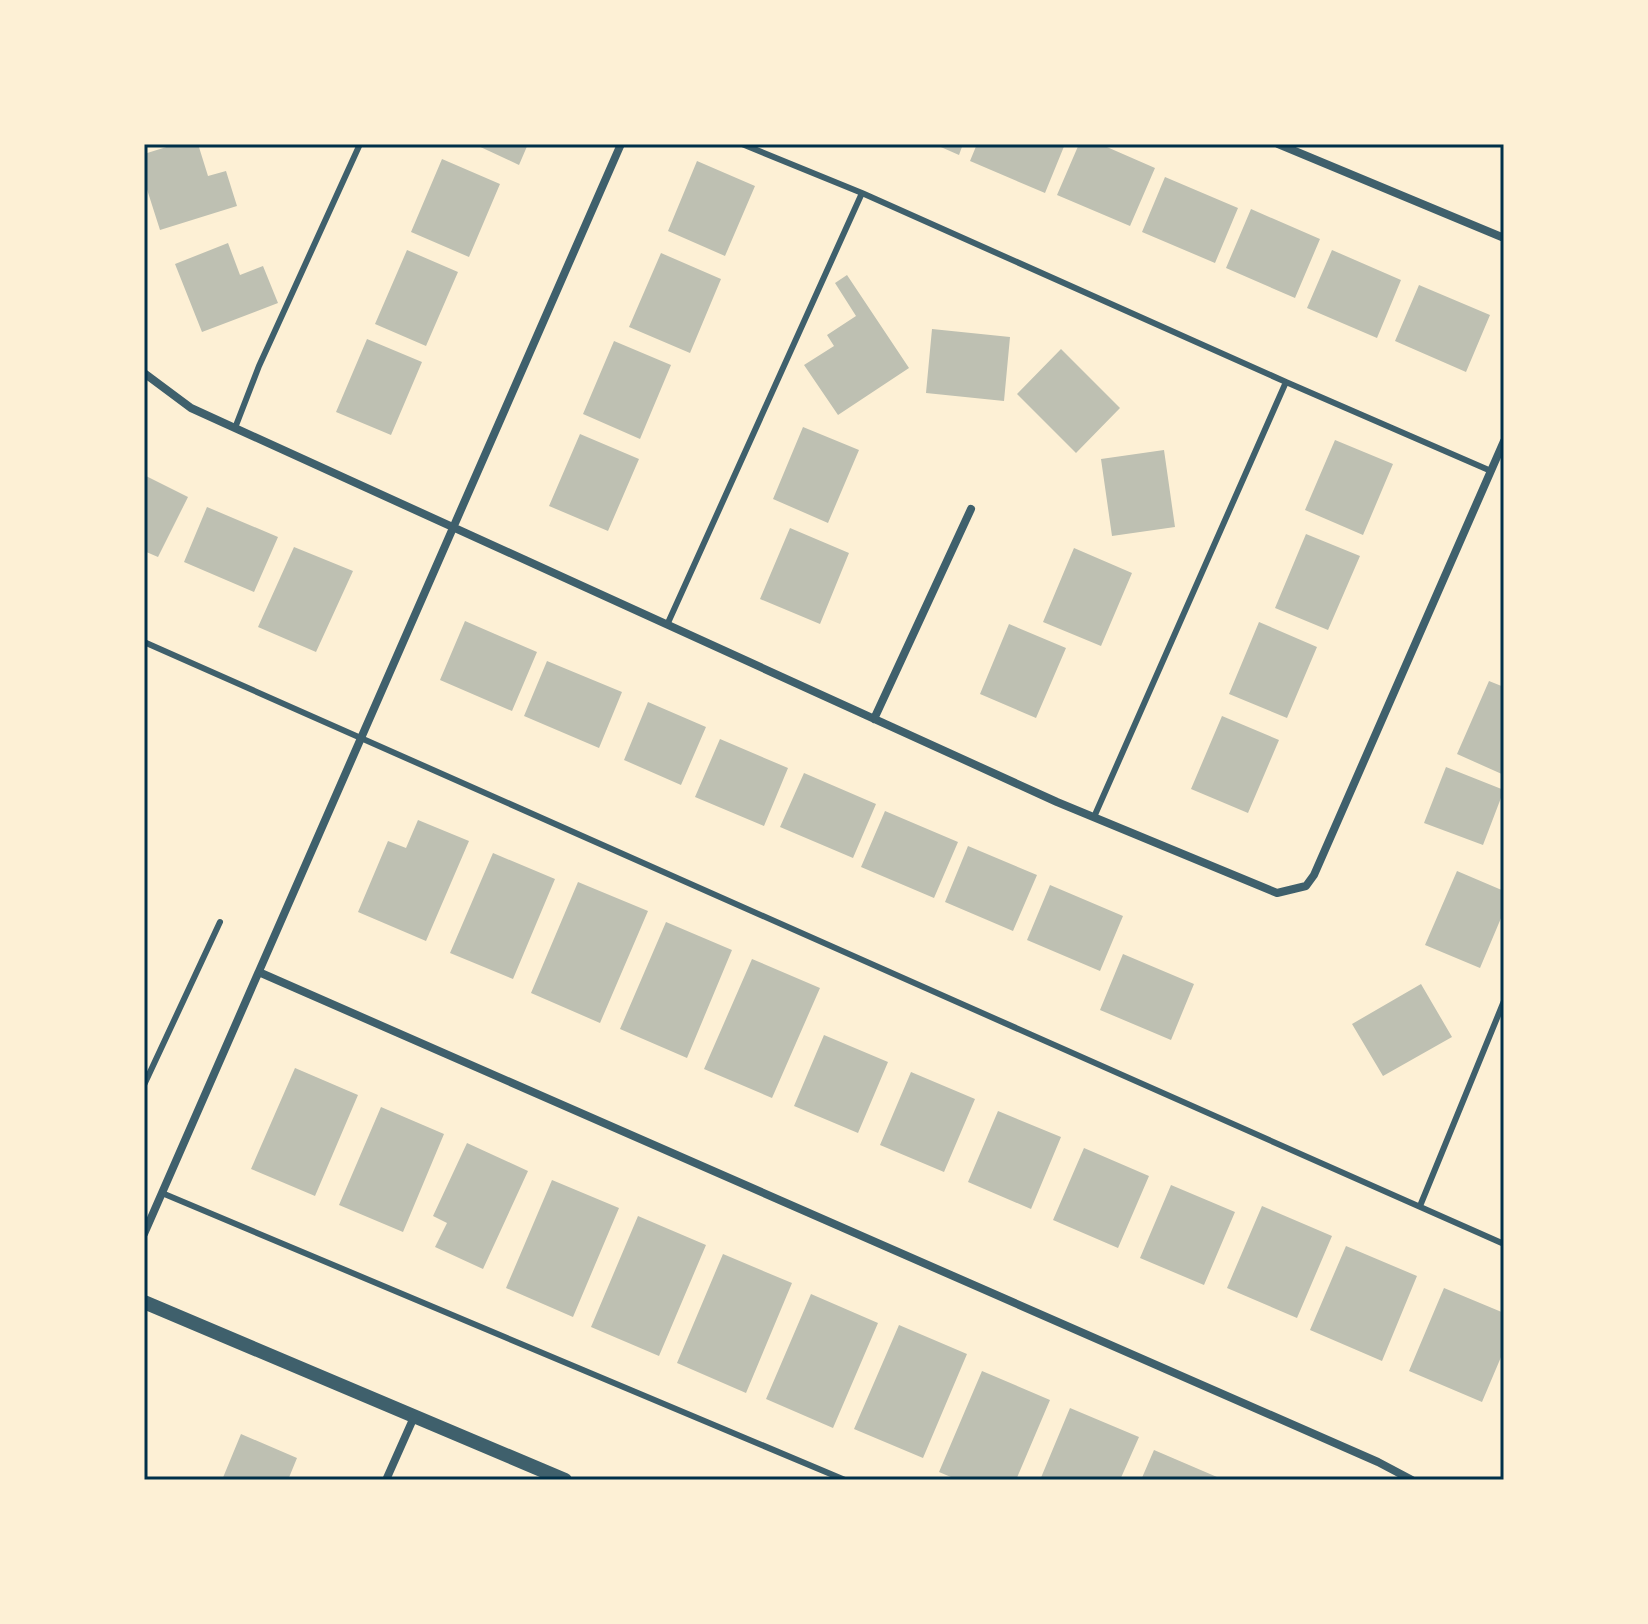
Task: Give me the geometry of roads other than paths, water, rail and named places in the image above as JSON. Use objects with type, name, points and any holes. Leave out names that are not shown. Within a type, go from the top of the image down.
[{"type":"street","points":[[144,1234],[261,973],[621,144]]},
{"type":"street","points":[[1278,144],[1504,238]]},
{"type":"street","points":[[144,373],[191,408],[874,719],[1094,817],[1277,893],[1306,886],[1322,856],[1504,441]]},
{"type":"street","points":[[874,719],[971,509]]},
{"type":"street","points":[[261,973],[1378,1462],[1412,1480]]},
{"type":"street","points":[[144,1302],[565,1480]]},
{"type":"street","points":[[386,1480],[414,1417]]},
{"type":"lane","points":[[235,428],[259,366],[360,144]]},
{"type":"lane","points":[[742,144],[862,193],[1491,471]]},
{"type":"lane","points":[[667,625],[862,193]]},
{"type":"lane","points":[[1094,817],[1286,382]]},
{"type":"lane","points":[[144,642],[1504,1244]]},
{"type":"lane","points":[[144,1085],[220,922]]},
{"type":"lane","points":[[1420,1206],[1504,1001]]},
{"type":"lane","points":[[162,1193],[845,1480]]}]
